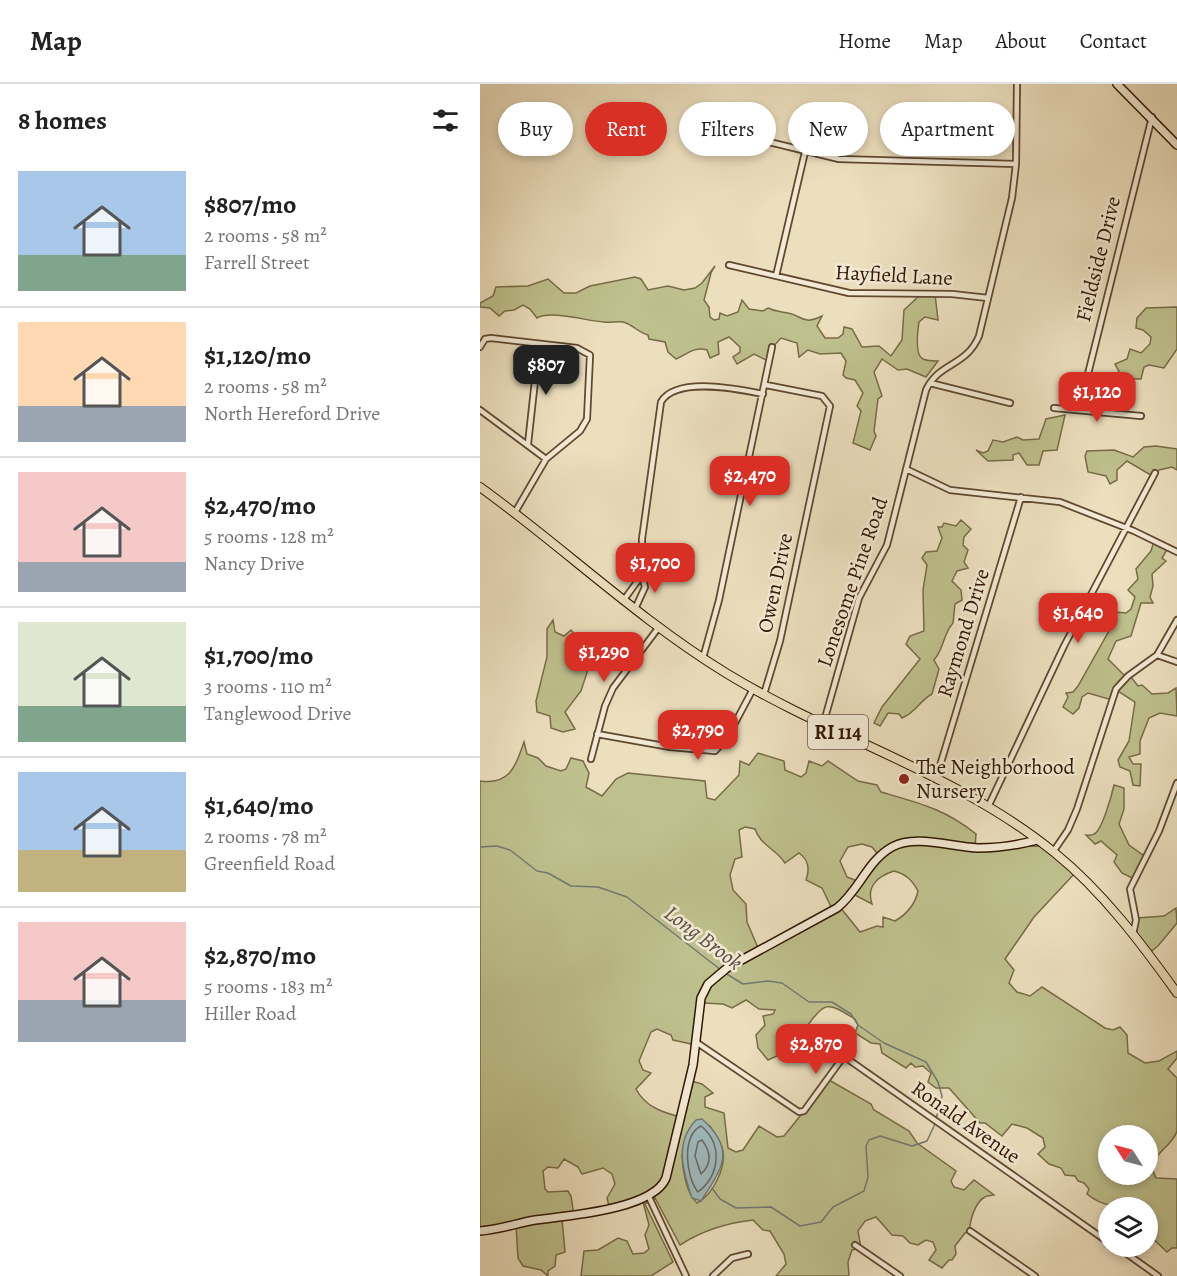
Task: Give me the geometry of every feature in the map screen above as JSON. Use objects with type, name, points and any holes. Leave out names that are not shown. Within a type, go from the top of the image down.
[{"type":"main road","name":"RI 114","points":[[480,487],[623,601],[703,658],[753,689],[988,807],[1037,840],[1088,884],[1132,934],[1177,993]]},
{"type":"street","points":[[1010,403],[930,383],[939,373],[972,351],[979,336],[1006,228],[1016,164],[1017,84]]},
{"type":"street","points":[[1117,84],[1152,117],[1177,145]]},
{"type":"street","name":"Fieldside Drive","points":[[1079,410],[1152,117]]},
{"type":"street","points":[[776,276],[804,156]]},
{"type":"street","points":[[828,156],[852,160],[1016,164]]},
{"type":"street","name":"Hayfield Lane","points":[[729,265],[849,293],[952,294],[988,298]]},
{"type":"street","points":[[480,347],[485,339],[491,338],[584,350],[590,355],[587,419],[580,431],[546,459],[514,514]]},
{"type":"street","points":[[528,444],[539,344]]},
{"type":"street","points":[[703,658],[719,600],[766,385],[772,347]]},
{"type":"street","name":"Lonesome Pine Road","points":[[823,725],[857,604],[884,554],[930,383]]},
{"type":"street","name":"Owen Drive","points":[[764,694],[780,641],[830,406],[822,396],[766,385]]},
{"type":"street","points":[[635,609],[644,594],[645,581],[642,575],[644,529],[659,407],[663,398],[673,392],[711,386],[763,394]]},
{"type":"street","points":[[1054,408],[1141,416]]},
{"type":"street","points":[[480,410],[546,459]]},
{"type":"street","points":[[906,470],[950,490],[1060,502],[1177,552]]},
{"type":"street","points":[[988,807],[1059,655],[1155,474]]},
{"type":"street","name":"Raymond Drive","points":[[936,779],[1021,497]]},
{"type":"street","points":[[623,601],[642,575]]},
{"type":"street","points":[[1053,852],[1068,830],[1077,809],[1116,689],[1128,676],[1157,655],[1177,620]]},
{"type":"street","points":[[591,759],[613,688],[659,627]]},
{"type":"street","points":[[1157,655],[1177,662]]},
{"type":"street","points":[[597,734],[670,747],[715,751],[727,738],[753,689]]},
{"type":"street","points":[[1132,934],[1136,920],[1130,889],[1159,831],[1177,783]]},
{"type":"street","points":[[480,1231],[601,1212],[648,1195],[661,1186],[666,1178],[696,1042],[701,998],[712,979],[727,968],[837,908],[848,898],[877,859],[889,849],[910,842],[978,848],[1037,840]]},
{"type":"street","name":"Ronald Avenue","points":[[805,1029],[1098,1235]]},
{"type":"street","points":[[696,1042],[799,1112],[807,1106],[844,1056]]},
{"type":"street","points":[[648,1195],[686,1276]]},
{"type":"street","points":[[970,1231],[1035,1276]]},
{"type":"street","points":[[855,1245],[900,1276]]},
{"type":"street","points":[[713,1276],[732,1258],[748,1254]]},
{"type":"street","points":[[1131,1257],[1158,1276]]},
{"type":"green space","points":[[715,266],[704,300],[709,307],[710,317],[714,320],[719,319],[720,313],[727,316],[738,312],[742,300],[749,309],[763,311],[768,308],[793,314],[806,320],[822,316],[817,326],[825,338],[838,338],[843,334],[844,327],[852,329],[862,347],[879,346],[891,356],[902,340],[904,310],[919,296],[935,294],[938,320],[925,317],[919,322],[917,342],[920,357],[938,361],[926,377],[907,369],[898,370],[882,359],[874,372],[882,396],[878,399],[874,431],[876,436],[870,450],[853,443],[861,411],[857,406],[863,393],[855,380],[843,375],[846,361],[841,353],[820,354],[808,350],[799,357],[797,343],[781,338],[771,349],[770,362],[754,354],[737,364],[733,357],[740,352],[740,347],[729,337],[718,342],[719,354],[710,358],[707,350],[698,349],[676,359],[668,352],[665,342],[649,339],[648,335],[623,322],[606,322],[559,315],[537,318],[530,309],[523,305],[514,310],[505,311],[499,316],[490,308],[480,307],[480,303],[493,296],[496,287],[528,286],[548,279],[564,293],[576,293],[590,286],[635,277],[641,279],[648,290],[668,286],[684,290],[695,288],[702,283]]},
{"type":"green space","points":[[1177,307],[1177,349],[1164,368],[1149,365],[1144,367],[1141,379],[1123,379],[1115,364],[1127,359],[1130,349],[1141,353],[1150,344],[1151,337],[1143,330],[1136,328],[1137,318],[1146,308]]},
{"type":"green space","points":[[1065,415],[1057,450],[1043,451],[1039,465],[1027,465],[1019,453],[1013,455],[1013,460],[988,461],[976,450],[983,453],[988,451],[993,440],[1003,442],[1017,437],[1023,440],[1039,439],[1046,419]]},
{"type":"green space","points":[[1144,447],[1177,449],[1177,470],[1172,467],[1159,470],[1154,477],[1127,461],[1117,470],[1117,480],[1110,484],[1106,476],[1088,472],[1085,456],[1087,451],[1114,450],[1133,457]]},
{"type":"green space","points":[[961,520],[971,529],[964,537],[963,545],[968,550],[964,562],[968,568],[957,571],[952,581],[961,590],[962,600],[955,604],[953,623],[934,660],[939,669],[932,694],[902,718],[899,714],[888,713],[880,726],[874,723],[882,707],[920,659],[906,644],[910,636],[924,631],[923,590],[927,565],[922,558],[926,552],[937,551],[942,538],[938,527],[942,527],[944,523],[956,526]]},
{"type":"green space","points":[[1154,541],[1168,548],[1162,558],[1166,561],[1152,574],[1153,586],[1150,597],[1153,603],[1141,603],[1131,636],[1116,641],[1108,659],[1127,678],[1131,677],[1138,686],[1142,685],[1152,694],[1168,693],[1176,688],[1177,716],[1160,713],[1149,718],[1140,741],[1140,754],[1129,757],[1133,764],[1141,764],[1140,786],[1133,785],[1130,771],[1120,767],[1118,760],[1129,741],[1135,702],[1118,691],[1112,700],[1088,693],[1082,697],[1079,708],[1073,714],[1063,707],[1068,697],[1066,693],[1073,692],[1078,686],[1110,629],[1110,620],[1116,612],[1126,613],[1131,609],[1135,597],[1128,590],[1138,579],[1136,569],[1151,551]]},
{"type":"green space","points":[[553,620],[555,632],[564,636],[571,630],[575,635],[573,641],[583,650],[587,647],[593,654],[581,691],[565,712],[575,729],[563,732],[551,728],[550,716],[537,712],[536,701],[547,657],[547,629]]},
{"type":"green space","points":[[524,742],[527,754],[538,758],[546,766],[561,771],[566,769],[571,758],[583,761],[589,773],[586,787],[602,796],[616,779],[628,773],[705,781],[707,798],[715,800],[739,775],[740,761],[749,765],[758,753],[784,761],[785,770],[801,777],[806,773],[809,761],[822,766],[828,761],[858,781],[877,785],[881,792],[920,804],[965,825],[976,834],[975,847],[1040,846],[1075,873],[1034,917],[1005,959],[1014,970],[1009,983],[1017,992],[1030,996],[1042,987],[1105,1028],[1113,1030],[1120,1027],[1127,1035],[1128,1053],[1145,1063],[1159,1061],[1177,1051],[1177,1058],[1168,1069],[1177,1078],[1177,1131],[1174,1137],[1158,1156],[1158,1125],[1098,1125],[1098,1185],[1158,1185],[1158,1178],[1177,1179],[1177,1248],[1172,1248],[1167,1252],[1158,1243],[1158,1197],[1098,1197],[1098,1201],[1094,1199],[1087,1194],[1089,1189],[1084,1183],[1078,1181],[1075,1176],[1065,1175],[1061,1168],[1049,1164],[1038,1154],[1045,1147],[1043,1138],[1027,1128],[1012,1124],[1002,1136],[985,1123],[980,1123],[949,1088],[936,1088],[928,1082],[931,1073],[923,1066],[915,1067],[911,1063],[906,1068],[882,1053],[880,1044],[871,1043],[855,1033],[858,1025],[855,1019],[838,1009],[827,1007],[818,1013],[805,1029],[793,1030],[780,1041],[779,1055],[768,1060],[758,1048],[756,1035],[765,1025],[763,1016],[773,1014],[775,1010],[759,1009],[746,1000],[732,1008],[723,1004],[703,1003],[696,1045],[673,1040],[671,1035],[657,1029],[651,1032],[639,1061],[643,1070],[651,1073],[636,1089],[640,1095],[650,1105],[681,1117],[691,1081],[702,1084],[713,1093],[705,1097],[705,1107],[724,1113],[728,1148],[736,1152],[743,1150],[759,1126],[777,1137],[784,1136],[829,1080],[871,1104],[874,1110],[909,1131],[917,1143],[956,1171],[951,1181],[954,1187],[964,1190],[974,1180],[994,1195],[986,1196],[978,1203],[970,1232],[965,1233],[955,1246],[956,1254],[952,1260],[949,1260],[942,1268],[929,1260],[936,1250],[933,1242],[926,1240],[918,1245],[910,1243],[903,1236],[892,1235],[876,1217],[865,1221],[858,1231],[861,1248],[852,1250],[848,1262],[849,1276],[776,1276],[786,1264],[784,1254],[770,1231],[763,1230],[753,1220],[715,1228],[680,1245],[655,1198],[645,1204],[673,1262],[651,1276],[581,1276],[584,1251],[598,1250],[618,1238],[627,1241],[633,1254],[644,1253],[649,1249],[645,1235],[649,1225],[643,1202],[610,1210],[607,1198],[615,1184],[612,1174],[603,1168],[582,1174],[578,1167],[564,1159],[558,1168],[548,1167],[543,1171],[545,1189],[548,1192],[568,1191],[571,1196],[574,1216],[562,1219],[565,1252],[556,1255],[555,1266],[548,1271],[548,1276],[541,1270],[523,1266],[518,1258],[516,1226],[480,1231],[480,781],[498,780],[505,777],[514,766]],"holes":[[[745,827],[755,829],[764,843],[785,863],[799,853],[808,865],[806,880],[822,888],[833,911],[759,950],[747,922],[746,904],[733,890],[730,875],[735,859],[742,857],[739,830]],[[862,844],[872,847],[880,857],[860,882],[847,877],[840,861],[848,847]],[[894,871],[905,876],[918,891],[913,905],[895,921],[883,917],[883,927],[877,926],[860,932],[840,907],[853,894],[872,904],[872,887],[878,879]],[[710,1126],[721,1144],[723,1162],[718,1179],[714,1187],[697,1203],[687,1187],[682,1154]]]},
{"type":"green space","points":[[1114,785],[1124,788],[1124,809],[1119,824],[1129,845],[1147,858],[1136,880],[1122,873],[1114,862],[1117,855],[1101,841],[1095,844],[1086,835],[1094,834],[1100,826]]},
{"type":"green space","points":[[1176,908],[1177,923],[1158,946],[1148,954],[1131,933],[1137,918],[1164,916]]},
{"type":"water","points":[[702,1119],[720,1140],[723,1150],[720,1169],[701,1201],[692,1198],[682,1158],[689,1129],[696,1120]]},
{"type":"waterway","name":"Long Brook","points":[[480,847],[497,846],[510,850],[537,871],[548,873],[571,886],[598,887],[627,897],[721,970]]},
{"type":"waterway","name":"Long Brook","points":[[725,973],[743,984],[768,981],[782,983],[809,1002],[832,1002],[851,1014],[858,1025],[884,1043],[926,1062],[938,1082],[942,1096],[936,1119]]},
{"type":"waterway","name":"Long Brook","points":[[712,1188],[720,1199],[736,1208],[771,1207],[800,1226],[821,1222],[833,1207],[864,1191],[868,1177],[866,1146],[869,1140],[880,1136],[912,1146],[927,1141],[935,1124]]},
{"type":"place","name":"The Neighborhood Nursery","points":[[904,779]]}]
